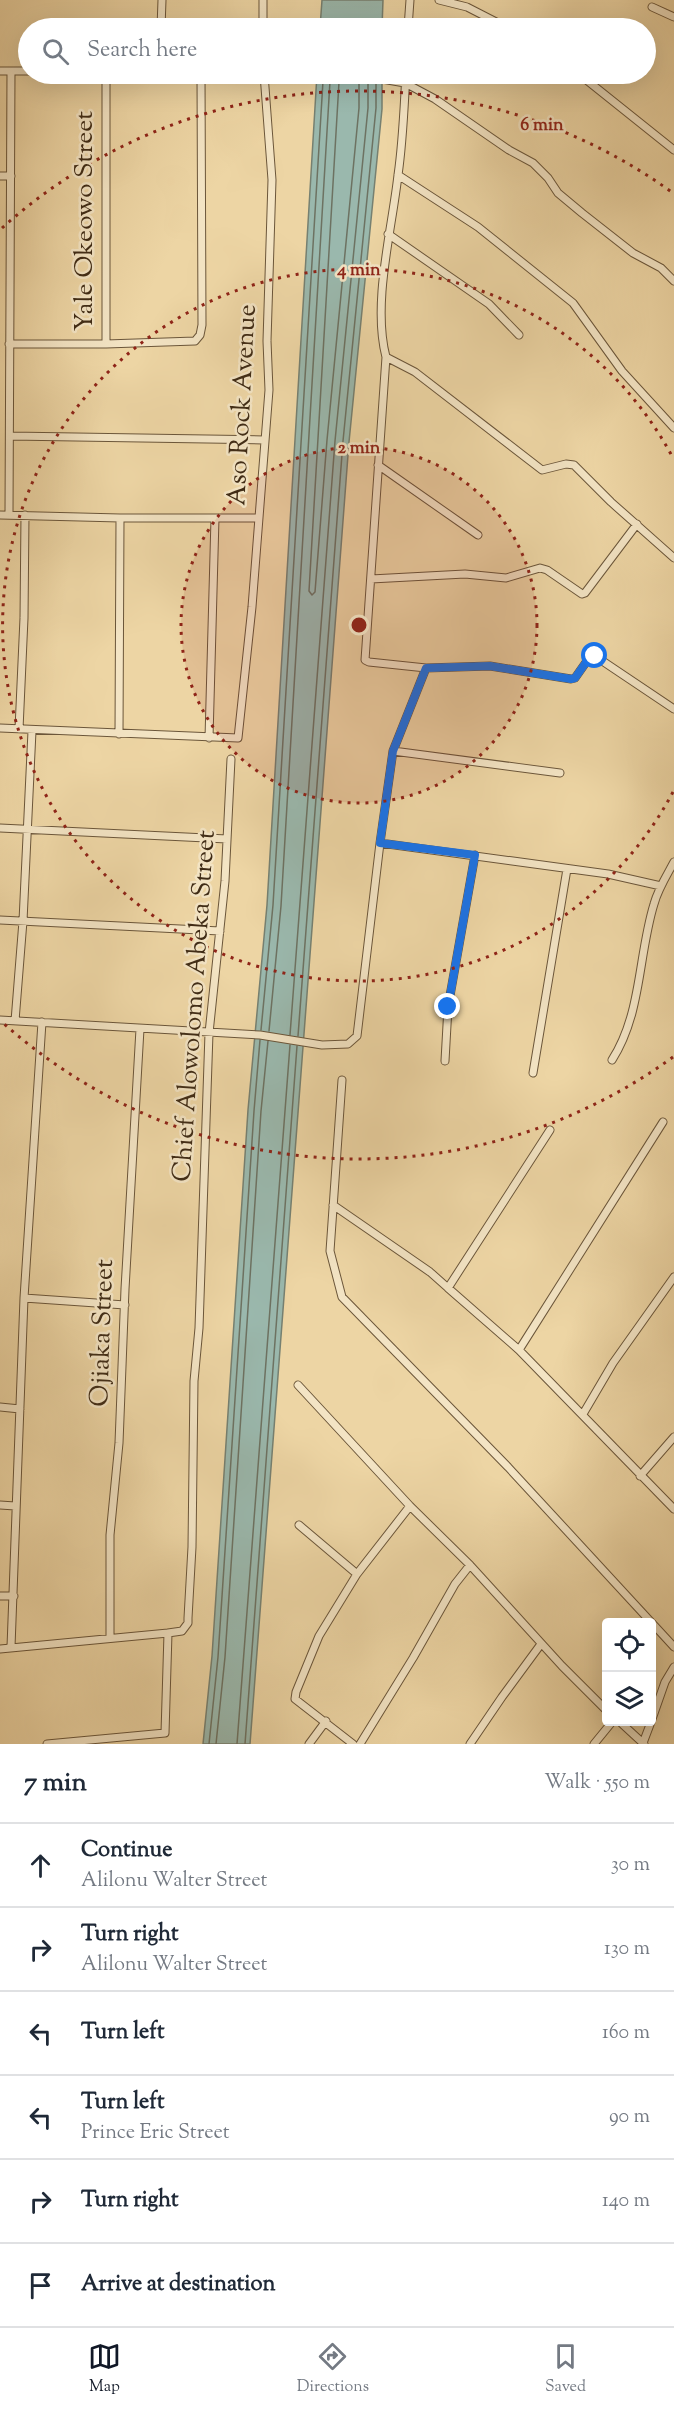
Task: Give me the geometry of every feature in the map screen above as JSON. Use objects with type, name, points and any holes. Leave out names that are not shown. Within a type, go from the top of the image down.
[{"type":"street","points":[[161,18],[162,0]]},
{"type":"street","points":[[263,0],[263,18]]},
{"type":"street","points":[[409,18],[410,0]]},
{"type":"street","points":[[439,0],[467,6],[489,18]]},
{"type":"street","points":[[652,7],[674,17]]},
{"type":"street","points":[[0,71],[18,71]]},
{"type":"street","points":[[9,515],[8,269],[11,71]]},
{"type":"street","name":"Yale Okeowo Street","points":[[9,344],[106,344],[106,84]]},
{"type":"street","points":[[106,344],[195,341],[200,335],[202,325],[201,84]]},
{"type":"street","name":"Aso Rock Avenue","points":[[209,738],[238,738],[252,608],[269,390],[267,341],[272,180],[265,84]]},
{"type":"street","points":[[405,84],[399,175],[388,234],[381,330],[386,357],[365,660],[426,668],[490,666],[571,679],[575,678],[589,658],[595,656],[674,709]]},
{"type":"street","points":[[407,84],[435,99],[509,150],[533,163],[548,178],[558,193],[633,253],[661,268],[674,281]]},
{"type":"street","points":[[592,84],[674,150]]},
{"type":"street","points":[[399,175],[478,226],[573,303],[622,371],[674,428]]},
{"type":"street","points":[[0,176],[11,176]]},
{"type":"street","points":[[388,234],[489,304],[519,335]]},
{"type":"street","points":[[0,269],[8,269]]},
{"type":"street","points":[[386,357],[415,372],[542,470],[566,464],[574,465],[674,558]]},
{"type":"street","points":[[0,415],[9,415]]},
{"type":"street","points":[[10,436],[264,440]]},
{"type":"street","points":[[378,465],[478,536]]},
{"type":"street","points":[[0,515],[259,518]]},
{"type":"street","points":[[20,729],[25,515]]},
{"type":"street","points":[[119,734],[120,518]]},
{"type":"street","points":[[0,728],[209,738],[215,518]]},
{"type":"street","points":[[371,579],[465,574],[506,578],[540,568],[547,570],[582,594],[637,525]]},
{"type":"street","points":[[0,1020],[260,1035],[322,1045],[348,1044],[357,1036],[393,751],[426,668]]},
{"type":"street","points":[[15,1021],[23,921],[32,731]]},
{"type":"street","points":[[393,751],[560,773]]},
{"type":"street","name":"Chief Alowolomo Abeka Street","points":[[168,1633],[182,1631],[188,1623],[192,1547],[194,1381],[199,1328],[209,1033],[220,931],[231,759]]},
{"type":"street","points":[[0,828],[227,839]]},
{"type":"street","points":[[380,843],[608,874],[661,886]]},
{"type":"street","points":[[445,1061],[448,1007],[475,855]]},
{"type":"street","points":[[612,1060],[623,1044],[638,995],[654,902],[674,862]]},
{"type":"street","points":[[533,1072],[567,869]]},
{"type":"street","points":[[0,920],[220,931]]},
{"type":"street","points":[[11,1647],[24,1298],[42,1022]]},
{"type":"street","name":"Ojiaka Street","points":[[110,1638],[110,1535],[119,1443],[124,1305],[140,1029]]},
{"type":"street","points":[[342,1080],[330,1251],[342,1296],[508,1467],[646,1618]]},
{"type":"street","points":[[519,1350],[663,1122]]},
{"type":"street","points":[[448,1288],[550,1130]]},
{"type":"street","points":[[333,1205],[430,1272],[519,1350],[584,1414],[640,1476],[674,1509]]},
{"type":"street","points":[[584,1414],[613,1363],[674,1277]]},
{"type":"street","points":[[24,1298],[124,1305]]},
{"type":"street","points":[[298,1385],[411,1506],[470,1564],[587,1693],[602,1706]]},
{"type":"street","points":[[0,1407],[20,1409]]},
{"type":"street","points":[[640,1476],[674,1437]]},
{"type":"street","points":[[0,1505],[15,1506]]},
{"type":"street","points":[[353,1744],[295,1699],[319,1635],[357,1574],[411,1506]]},
{"type":"street","points":[[299,1525],[357,1574]]},
{"type":"street","points":[[360,1744],[455,1584],[470,1564]]},
{"type":"street","points":[[0,1596],[14,1596]]},
{"type":"street","points":[[656,1628],[674,1647]]},
{"type":"street","points":[[0,1649],[168,1633],[165,1733],[47,1744]]},
{"type":"street","points":[[470,1744],[542,1644]]},
{"type":"street","points":[[656,1706],[665,1682],[674,1667]]},
{"type":"street","points":[[309,1744],[326,1721]]},
{"type":"street","points":[[594,1744],[609,1726]]},
{"type":"street","points":[[624,1726],[643,1744],[649,1726]]},
{"type":"water","points":[[322,0],[383,0],[382,18],[321,18]]},
{"type":"water","points":[[316,84],[382,84],[382,109],[349,442],[250,1744],[203,1744],[212,1656],[248,1110],[267,905]]},
{"type":"route","points":[[448,1007],[475,855],[380,843],[393,751],[418,686],[426,668],[490,666],[571,679],[575,678],[589,658],[595,656]]}]
